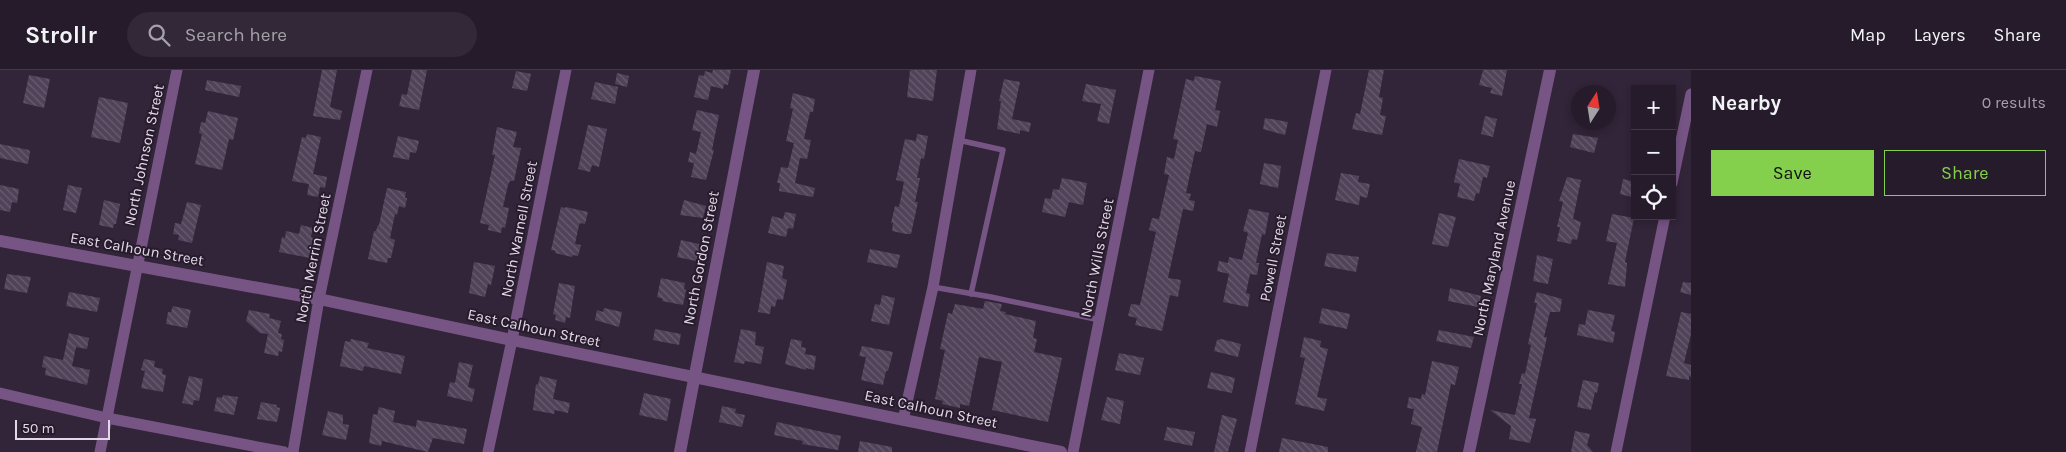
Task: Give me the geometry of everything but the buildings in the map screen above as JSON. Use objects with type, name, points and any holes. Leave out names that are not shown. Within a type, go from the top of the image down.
[{"type":"street","name":"North Johnson Street","points":[[100,452],[177,70]]},
{"type":"street","name":"North Merrin Street","points":[[293,452],[319,299],[367,70]]},
{"type":"street","name":"North Warnell Street","points":[[488,452],[566,70]]},
{"type":"street","name":"North Gordon Street","points":[[680,452],[754,70]]},
{"type":"street","points":[[903,420],[933,287],[971,70]]},
{"type":"street","name":"North Wills Street","points":[[1073,452],[1149,70]]},
{"type":"street","name":"Powell Street","points":[[1250,452],[1326,70]]},
{"type":"street","name":"North Maryland Avenue","points":[[1469,452],[1550,70]]},
{"type":"street","points":[[1674,175],[1691,94]]},
{"type":"street","points":[[1616,452],[1664,220]]},
{"type":"street","name":"East Calhoun Street","points":[[0,241],[319,299],[1061,452]]},
{"type":"street","points":[[0,394],[107,418],[284,452]]},
{"type":"lane","points":[[958,140],[1003,150],[971,294]]},
{"type":"lane","points":[[933,287],[1100,320]]}]
